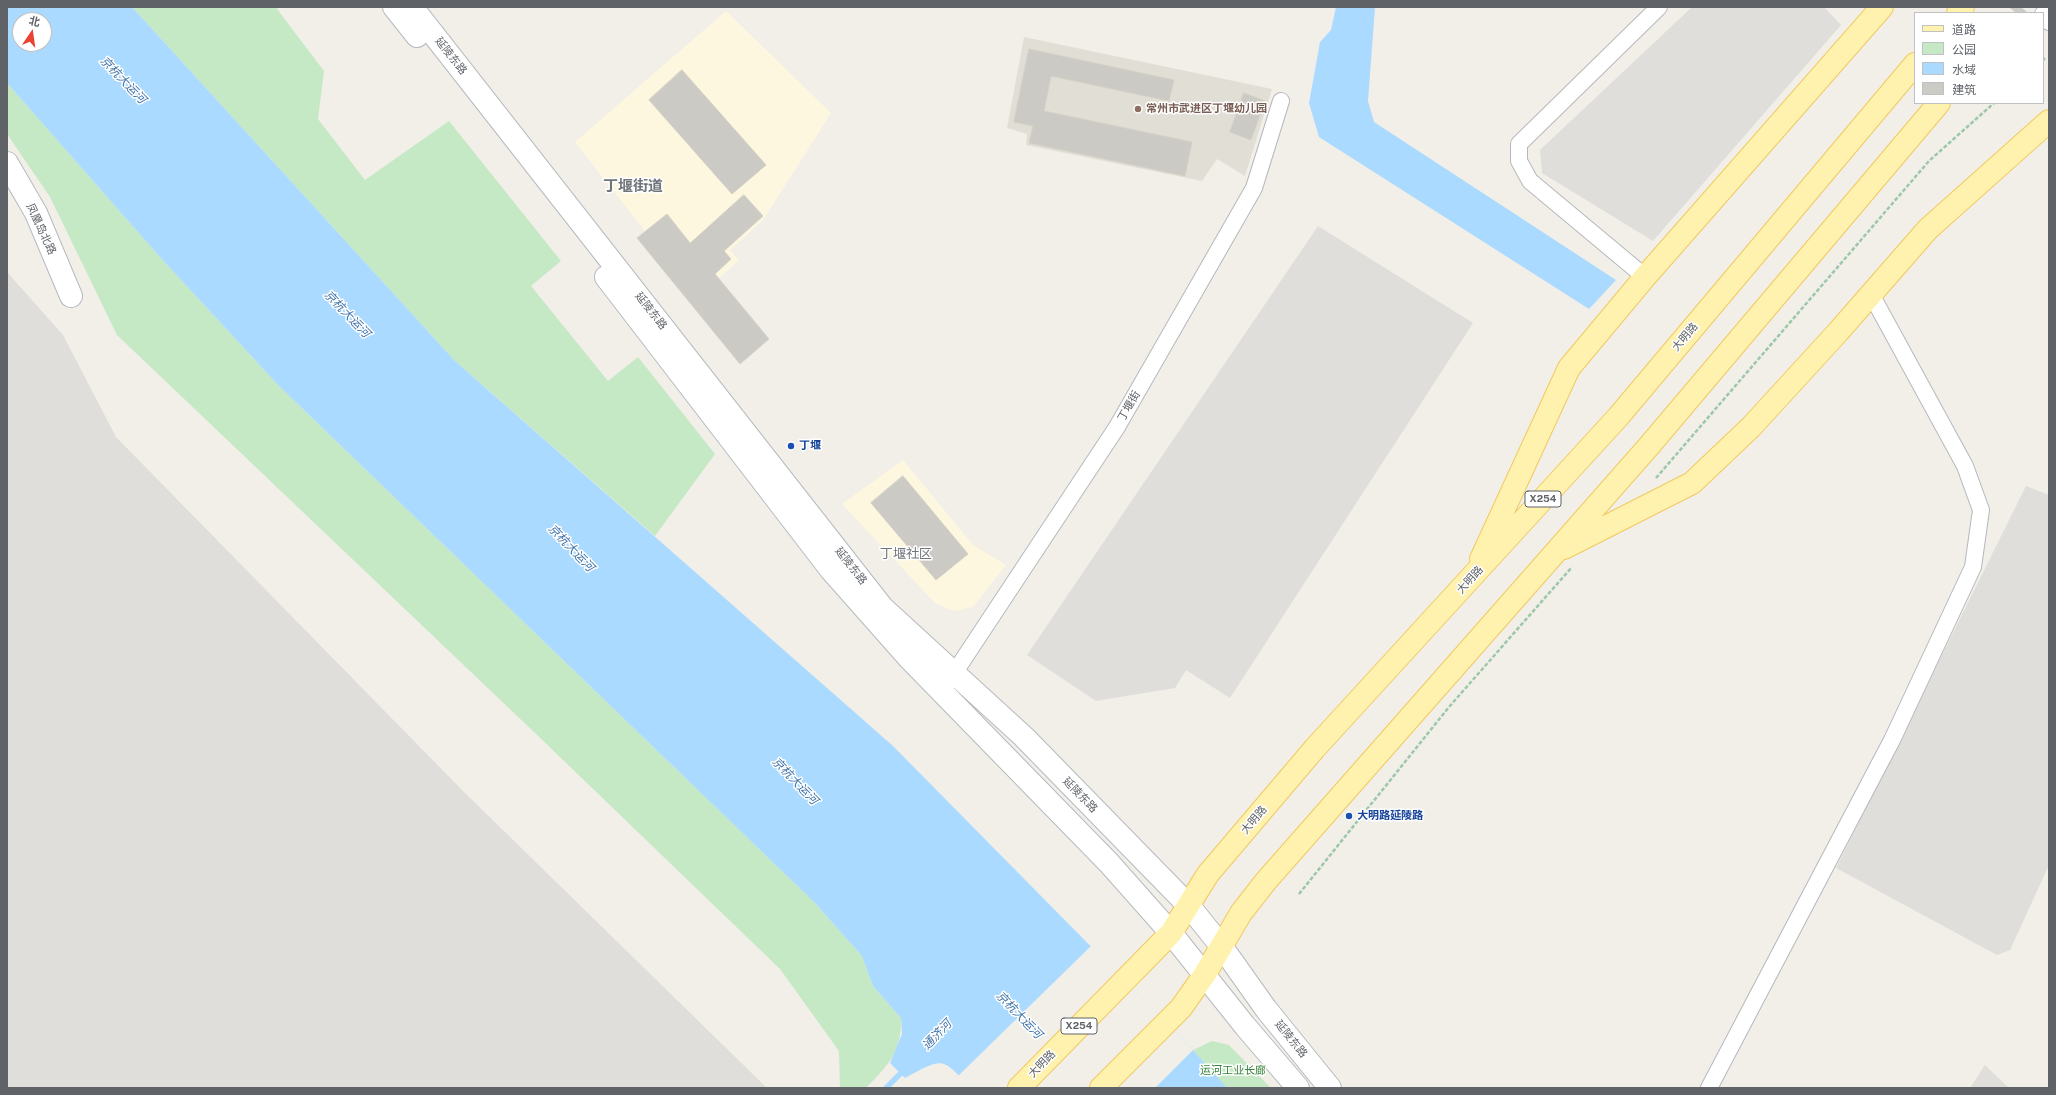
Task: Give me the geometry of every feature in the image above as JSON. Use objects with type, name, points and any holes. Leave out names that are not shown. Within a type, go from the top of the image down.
[{"type":"main road","name":"延陵东路","points":[[394,7],[546,199],[830,570],[943,693],[1109,863],[1171,933],[1245,1026],[1298,1088]]},
{"type":"main road","name":"延陵东路","points":[[412,7],[882,607],[1024,736],[1189,906],[1222,947],[1266,1009],[1330,1088]]},
{"type":"main road","points":[[1472,579],[1569,368],[1645,278],[1882,7]]},
{"type":"main road","name":"大明路","points":[[1019,1088],[1171,933],[1208,874],[1315,748],[1472,579],[1618,417],[1914,65]]},
{"type":"main road","points":[[1101,1088],[1181,1008],[1205,974],[1241,913],[1266,881],[1552,554],[1649,446],[1938,104]]},
{"type":"main road","points":[[1552,554],[1692,482],[1751,427],[1928,229],[2049,121]]},
{"type":"main road","name":"凤凰岛北路","points":[[7,163],[36,213],[71,296]]},
{"type":"street","points":[[1645,278],[1530,181],[1519,161],[1519,144],[1659,7]]},
{"type":"street","name":"丁堰街","points":[[943,693],[954,673],[1117,427],[1254,188],[1281,101]]},
{"type":"street","points":[[1710,1088],[1892,740],[1974,567],[1981,510],[1965,466],[1871,294]]},
{"type":"shaded area","points":[[1692,7],[1824,7],[1841,25],[1653,241],[1542,173],[1540,150]]},
{"type":"shaded area","points":[[726,11],[831,113],[763,220],[730,250],[739,260],[719,278],[667,214],[645,231],[575,142]]},
{"type":"shaded area","name":"常州市武进区丁堰幼儿园","points":[[1024,37],[1272,89],[1245,176],[1217,159],[1202,181],[1026,145],[1027,134],[1007,128]]},
{"type":"shaded area","points":[[1318,226],[1473,323],[1230,698],[1186,670],[1175,688],[1096,701],[1027,655]]},
{"type":"shaded area","points":[[7,272],[63,335],[116,437],[464,792],[767,1088],[7,1088]]},
{"type":"shaded area","points":[[903,460],[973,545],[1006,565],[973,607],[954,611],[935,603],[842,504]]},
{"type":"shaded area","points":[[2026,486],[2049,495],[2049,865],[2010,950],[1997,955],[1836,868]]},
{"type":"shaded area","points":[[1985,1065],[2009,1088],[1970,1088]]},
{"type":"green space","points":[[132,7],[279,7],[277,9],[324,71],[318,119],[365,180],[449,121],[561,261],[531,286],[608,381],[638,357],[715,454],[655,536],[455,361]]},
{"type":"green space","points":[[7,83],[159,256],[278,385],[814,902],[862,956],[873,986],[901,1018],[899,1040],[892,1057],[887,1065],[866,1088],[840,1088],[839,1051],[780,969],[534,732],[117,335],[50,197],[7,134]]},
{"type":"green space","name":"运河工业长廊","points":[[1212,1041],[1229,1045],[1271,1088],[1226,1088],[1193,1050]]},
{"type":"water","name":"京杭大运河","points":[[7,7],[132,7],[455,361],[893,746],[1193,1050],[1227,1088],[971,1088],[954,1070],[941,1064],[928,1066],[905,1078],[890,1063],[902,1034],[901,1018],[873,986],[862,956],[814,902],[278,385],[159,256],[7,83]]},
{"type":"water","points":[[1336,7],[1375,7],[1368,101],[1374,122],[1616,280],[1589,309],[1319,137],[1309,103],[1320,42],[1331,30]]},
{"type":"pier","points":[[1091,946],[1193,1050],[1155,1088],[971,1088],[958,1076]]},
{"type":"building","points":[[1029,49],[1174,80],[1169,101],[1051,76],[1044,111],[1192,142],[1185,176],[1029,143],[1033,126],[1014,122]]},
{"type":"building","points":[[682,70],[766,165],[732,194],[649,100]]},
{"type":"building","points":[[1244,93],[1265,101],[1251,140],[1230,132]]},
{"type":"building","points":[[744,195],[763,216],[724,251],[731,259],[715,274],[769,339],[740,364],[637,238],[667,214],[690,243]]},
{"type":"building","points":[[903,476],[968,554],[936,580],[871,503]]},
{"type":"waterway","name":"通济河","points":[[886,1088],[905,1069]]},
{"type":"tunnel","points":[[2017,12],[2021,7]]},
{"type":"place","name":"常州市武进区丁堰幼儿园","points":[[1138,109]]},
{"type":"place","name":"丁堰","points":[[791,446]]},
{"type":"place","name":"大明路延陵路","points":[[1349,816]]},
{"type":"district","name":"丁堰街道","points":[[633,186]]},
{"type":"district","name":"丁堰社区","points":[[906,554]]}]
